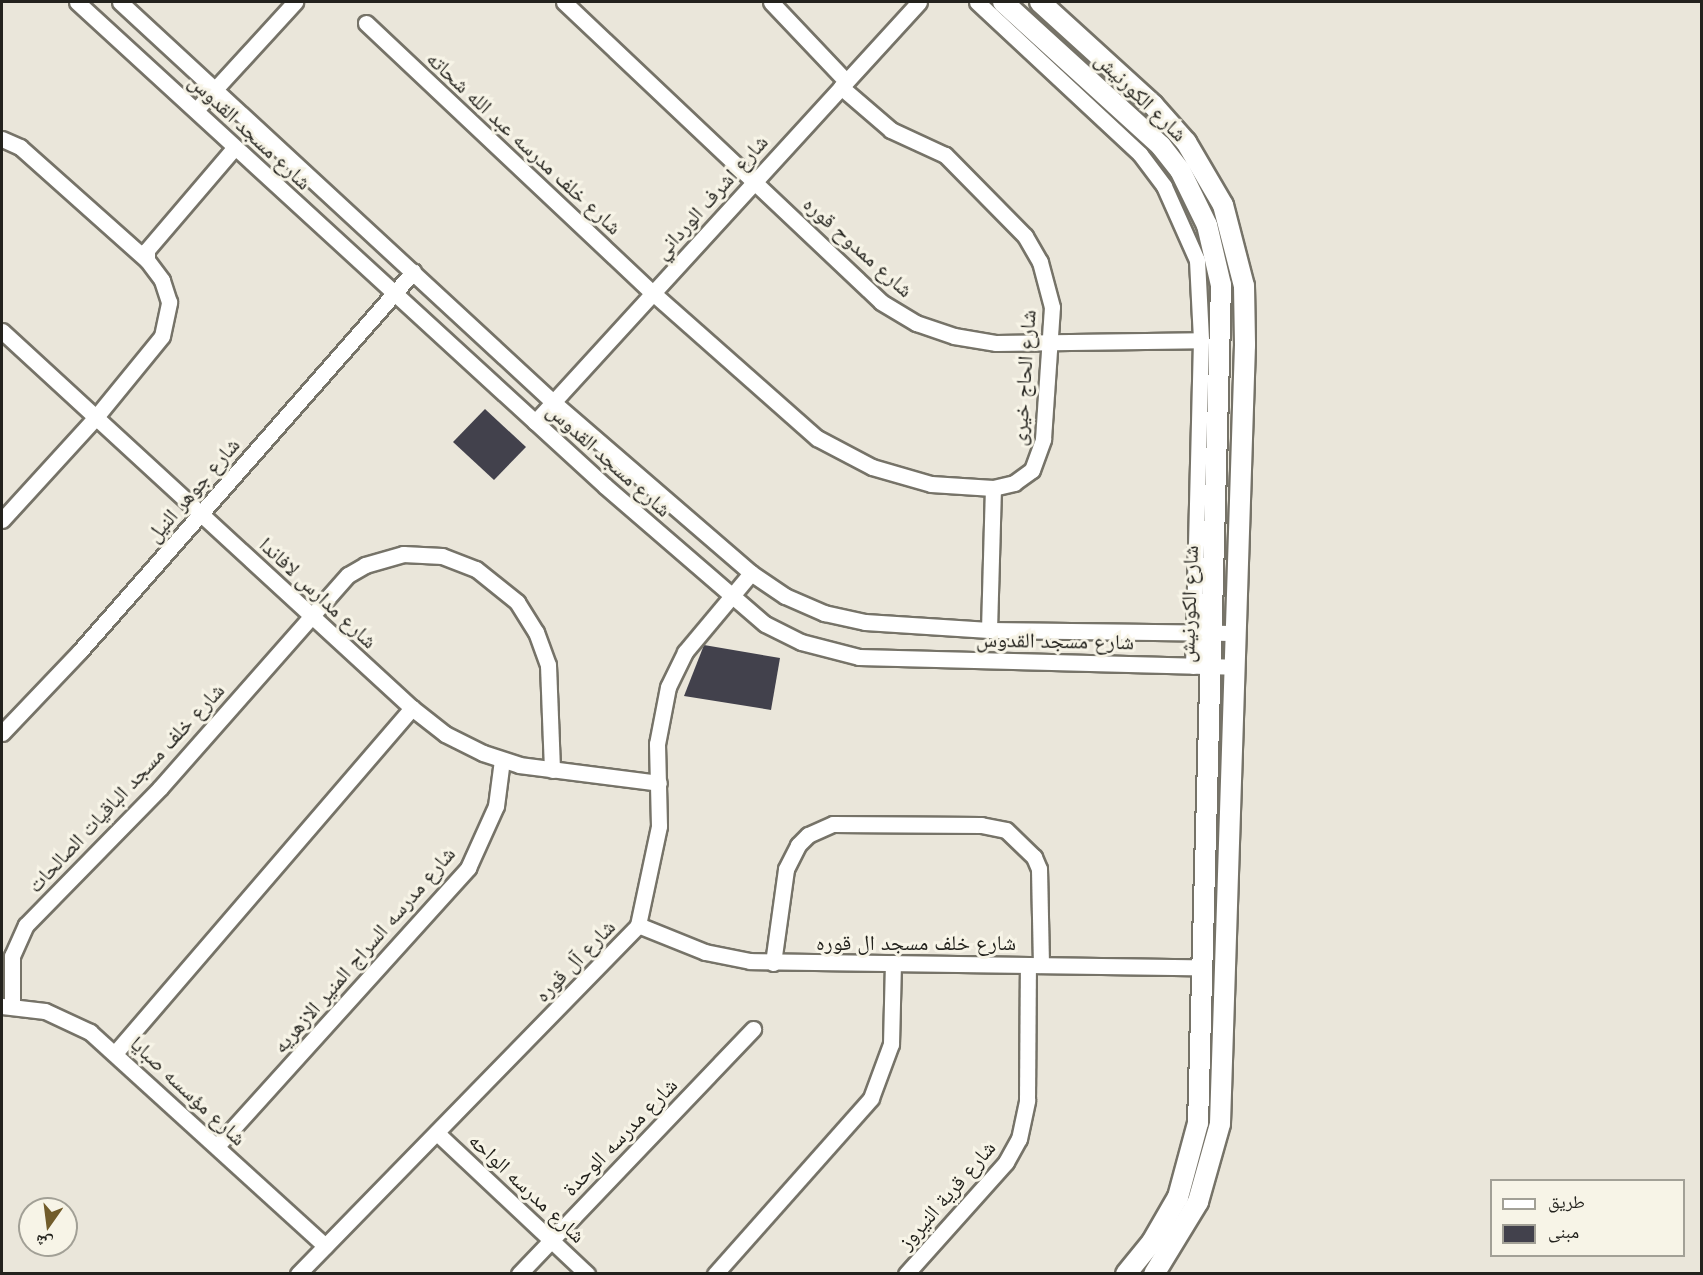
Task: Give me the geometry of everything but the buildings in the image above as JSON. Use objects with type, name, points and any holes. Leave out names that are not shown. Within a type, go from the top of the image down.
[{"type":"street","name":"شارع مسجد القدوس","points":[[77,2],[535,422],[730,596],[783,634],[820,648],[859,657],[1234,667]]},
{"type":"street","name":"شارع مسجد القدوس","points":[[120,2],[554,402],[751,573],[804,606],[844,618],[989,630],[1235,633]]},
{"type":"street","points":[[196,110],[295,2]]},
{"type":"street","name":"شارع ممدوح قوره","points":[[564,2],[881,302],[907,318],[954,336],[996,343],[1201,340]]},
{"type":"street","name":"شارع الحاج خيرى","points":[[771,2],[843,84],[891,130],[945,155],[1025,236],[1040,262],[1049,292],[1050,342],[1043,439],[1038,460],[1024,478],[993,488]]},
{"type":"street","name":"شارع اشرف الورداني","points":[[535,422],[919,2]]},
{"type":"street","points":[[977,2],[1112,126],[1164,186],[1197,260],[1201,340],[1202,632]]},
{"type":"street","name":"شارع الكورنيش","points":[[1003,2],[1161,146],[1180,170],[1207,225],[1220,275],[1223,315],[1202,632],[1200,1097],[1194,1148],[1166,1220],[1126,1274]]},
{"type":"street","name":"شارع الكورنيش","points":[[1040,2],[1170,123],[1208,176],[1231,228],[1246,315],[1220,1124],[1198,1202],[1154,1274]]},
{"type":"street","name":"شارع خلف مدرسه عبد الله شحاته","points":[[366,22],[652,293],[792,420],[844,454],[921,482],[993,488]]},
{"type":"street","points":[[2,139],[20,147],[147,260],[167,290],[166,325],[155,346],[96,417],[2,520]]},
{"type":"street","points":[[147,260],[151,242],[235,147]]},
{"type":"street","name":"شارع جوهر النيل","points":[[2,733],[200,514],[413,272]]},
{"type":"street","name":"شارع مدارس لافاندا","points":[[2,331],[412,708],[454,739],[502,760],[552,770],[659,783]]},
{"type":"street","points":[[989,630],[993,488]]},
{"type":"street","name":"شارع خلف مسجد الباقيات الصالحات","points":[[7,1006],[12,956],[21,932],[159,788],[348,575],[393,556],[442,556],[490,578],[517,602],[543,648],[550,682],[552,770]]},
{"type":"street","name":"شارع آل قوره","points":[[298,1274],[638,925],[659,826],[657,744],[668,687],[685,652],[751,573]]},
{"type":"street","points":[[116,1052],[412,708]]},
{"type":"street","name":"شارع مدرسه السراج المنير الازهريه","points":[[217,1146],[468,868],[489,828],[502,760]]},
{"type":"street","name":"شارع قرية النيروز","points":[[773,963],[786,869],[794,850],[808,835],[833,824],[981,825],[1006,830],[1035,857],[1039,869],[1027,1100],[1019,1139],[1006,1162],[906,1274]]},
{"type":"street","name":"شارع خلف مسجد ال قوره","points":[[638,925],[705,952],[773,963],[1201,967]]},
{"type":"street","points":[[715,1274],[871,1098],[891,1044],[893,963]]},
{"type":"street","name":"شارع مؤسسه صبايا","points":[[7,1006],[45,1011],[76,1023],[116,1052],[325,1246]]},
{"type":"street","name":"شارع مدرسه الوحدة","points":[[519,1274],[753,1029]]},
{"type":"street","name":"شارع مدرسه الواحه","points":[[437,1133],[587,1274]]}]
